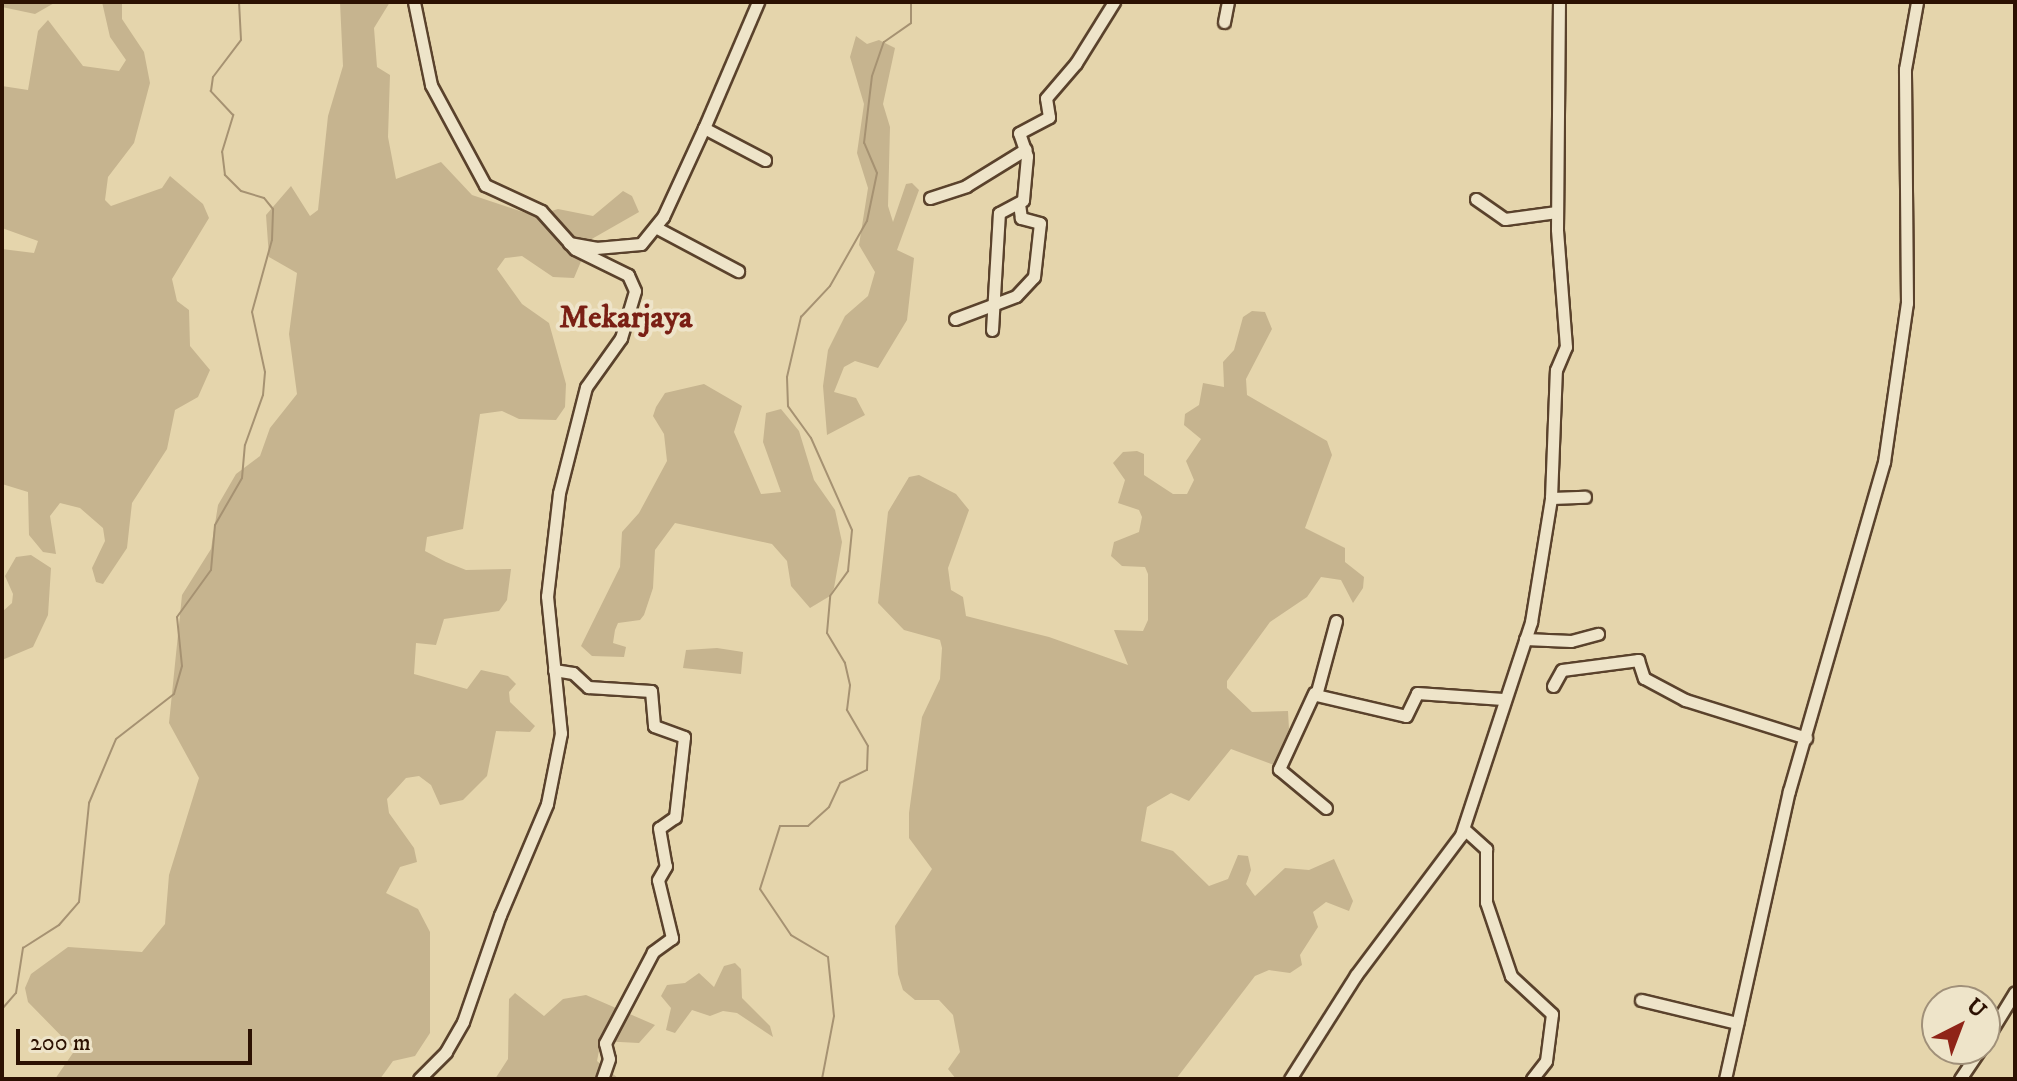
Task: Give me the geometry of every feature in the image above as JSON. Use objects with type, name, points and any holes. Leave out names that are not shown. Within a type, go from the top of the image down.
[{"type":"street","points":[[414,2],[431,85],[485,185],[541,211],[569,243],[622,270],[635,291],[621,338],[586,387],[559,493],[547,575],[561,733],[547,804],[500,915],[463,1022],[446,1052],[419,1079]]},
{"type":"street","points":[[569,243],[633,247],[657,228],[758,2]]},
{"type":"street","points":[[955,319],[1023,292],[1037,268],[1040,223],[1021,218],[1019,204],[1026,149],[1021,130],[1049,117],[1046,98],[1076,63],[1114,2]]},
{"type":"street","points":[[1224,22],[1228,2]]},
{"type":"street","points":[[1290,1079],[1356,975],[1464,829],[1503,699],[1525,639],[1551,498],[1555,382],[1566,347],[1557,212],[1559,2]]},
{"type":"street","points":[[1725,1079],[1806,738],[1878,487],[1896,389],[1907,303],[1905,69],[1917,2]]},
{"type":"street","points":[[704,128],[765,160]]},
{"type":"street","points":[[930,198],[966,186],[1026,149]]},
{"type":"street","points":[[1476,199],[1505,219],[1557,212]]},
{"type":"street","points":[[992,330],[999,213],[1019,204]]},
{"type":"street","points":[[657,228],[738,271]]},
{"type":"street","points":[[1551,498],[1585,497]]},
{"type":"street","points":[[1326,808],[1279,769],[1314,693],[1336,621]]},
{"type":"street","points":[[1525,639],[1571,641],[1598,634]]},
{"type":"street","points":[[1553,686],[1562,670],[1638,660],[1644,678],[1685,700],[1806,738]]},
{"type":"street","points":[[554,670],[573,673],[588,687],[649,690],[654,726],[684,737],[675,817],[659,828],[666,866],[658,880],[672,938],[653,952],[605,1043],[609,1059],[602,1079]]},
{"type":"street","points":[[1314,693],[1406,716],[1417,693],[1503,699]]},
{"type":"street","points":[[1464,829],[1486,849],[1486,902],[1509,972],[1552,1014],[1546,1061],[1532,1079]]},
{"type":"street","points":[[2001,1015],[2015,992]]},
{"type":"street","points":[[1641,1000],[1737,1023]]},
{"type":"shaded area","points":[[2,2],[56,2],[35,14],[2,7]]},
{"type":"shaded area","points":[[102,2],[122,2],[122,19],[144,52],[150,83],[134,143],[108,177],[105,200],[111,206],[162,188],[170,176],[203,204],[209,218],[172,279],[177,301],[189,310],[190,346],[210,370],[198,397],[175,410],[167,449],[132,503],[127,548],[103,584],[96,582],[92,568],[105,541],[103,528],[80,508],[60,503],[50,516],[56,554],[43,552],[29,535],[28,492],[2,484],[2,249],[34,253],[38,241],[2,228],[2,86],[28,90],[38,31],[48,20],[83,66],[119,71],[126,60],[110,37]]},
{"type":"shaded area","points":[[340,2],[390,2],[374,28],[377,67],[390,75],[388,137],[396,179],[441,162],[472,195],[535,216],[558,209],[593,216],[623,191],[632,196],[639,212],[590,240],[574,278],[553,277],[522,256],[505,258],[497,269],[522,304],[549,323],[566,384],[565,407],[556,420],[519,419],[502,411],[480,414],[463,529],[427,537],[425,551],[466,570],[511,569],[507,600],[499,611],[444,619],[436,645],[416,643],[414,674],[467,689],[481,670],[508,676],[516,684],[509,692],[510,702],[535,726],[530,732],[496,731],[487,776],[463,800],[440,805],[431,785],[419,776],[406,778],[387,799],[389,813],[414,848],[417,862],[400,867],[386,893],[418,909],[430,932],[430,1033],[415,1056],[393,1061],[380,1079],[55,1079],[75,1050],[28,1002],[25,988],[31,974],[68,947],[142,952],[165,924],[169,875],[199,778],[169,723],[182,595],[211,549],[218,505],[236,474],[260,456],[270,428],[297,394],[289,334],[297,273],[269,257],[266,215],[291,186],[310,216],[318,210],[328,116],[343,66]]},
{"type":"shaded area","points":[[856,36],[867,44],[879,40],[895,48],[883,104],[890,127],[888,206],[893,222],[906,184],[912,183],[919,190],[897,250],[914,258],[907,320],[878,368],[855,361],[844,367],[834,392],[856,398],[865,415],[827,435],[823,386],[828,350],[845,316],[868,296],[875,272],[859,245],[868,188],[857,153],[864,104],[850,57]]},
{"type":"shaded area","points":[[1252,311],[1265,312],[1272,329],[1246,379],[1247,395],[1327,441],[1332,455],[1305,528],[1345,548],[1345,562],[1364,577],[1363,588],[1353,603],[1341,580],[1321,577],[1307,597],[1270,622],[1227,681],[1227,688],[1252,712],[1288,711],[1289,729],[1274,765],[1231,749],[1189,801],[1171,793],[1147,807],[1141,841],[1173,851],[1209,886],[1228,879],[1238,855],[1248,856],[1251,870],[1246,884],[1255,896],[1285,868],[1309,870],[1334,859],[1353,901],[1349,911],[1326,902],[1313,912],[1318,927],[1300,955],[1302,965],[1290,973],[1269,970],[1255,976],[1176,1079],[956,1079],[948,1069],[960,1052],[953,1015],[939,1000],[915,1000],[903,990],[898,974],[895,926],[932,869],[909,838],[909,813],[922,717],[940,679],[942,648],[940,640],[904,630],[878,603],[888,512],[909,477],[919,475],[956,494],[969,510],[948,568],[951,590],[963,597],[966,616],[1049,637],[1128,665],[1114,630],[1143,631],[1148,620],[1148,574],[1145,567],[1122,566],[1111,556],[1114,542],[1139,532],[1142,517],[1139,510],[1118,503],[1125,480],[1113,463],[1123,452],[1137,451],[1144,454],[1144,475],[1173,494],[1187,494],[1194,480],[1186,461],[1201,439],[1184,425],[1185,414],[1199,405],[1203,383],[1224,387],[1223,362],[1234,350],[1243,317]]},
{"type":"shaded area","points":[[704,384],[742,406],[734,432],[761,494],[781,492],[763,442],[766,413],[781,409],[799,431],[814,480],[835,510],[842,542],[834,588],[830,596],[810,608],[791,586],[787,561],[772,544],[675,523],[655,550],[653,588],[644,615],[640,620],[618,623],[615,630],[613,643],[626,647],[624,657],[592,656],[581,646],[620,567],[622,532],[639,513],[667,461],[664,434],[653,416],[656,407],[665,393]]},
{"type":"shaded area","points":[[31,555],[51,568],[48,615],[33,647],[2,660],[2,612],[12,603],[13,594],[5,576],[16,557]]},
{"type":"shaded area","points":[[717,648],[743,652],[741,674],[683,668],[686,650]]},
{"type":"shaded area","points":[[735,963],[741,969],[742,998],[770,1026],[773,1037],[737,1013],[723,1011],[710,1016],[692,1010],[675,1033],[666,1030],[671,1008],[661,996],[667,985],[685,983],[699,973],[714,987],[724,966]]},
{"type":"shaded area","points":[[515,993],[544,1016],[563,999],[586,995],[655,1025],[639,1043],[601,1041],[597,1061],[619,1079],[495,1079],[508,1059],[509,999]]},
{"type":"waterway","points":[[2,1009],[16,993],[23,948],[59,925],[79,902],[89,803],[116,739],[174,694],[182,666],[177,617],[211,570],[215,525],[242,478],[245,445],[263,395],[265,372],[252,312],[272,240],[273,209],[264,198],[241,191],[225,175],[222,152],[233,115],[211,91],[213,77],[241,40],[239,2]]},
{"type":"waterway","points":[[822,1079],[834,1016],[828,957],[791,935],[760,889],[780,826],[808,826],[829,807],[840,783],[867,770],[868,746],[847,710],[850,685],[845,663],[827,633],[830,596],[848,571],[852,530],[811,438],[788,406],[787,377],[801,317],[830,286],[867,221],[877,173],[864,143],[872,76],[884,42],[911,23],[911,2]]},
{"type":"district","name":"Mekarjaya","points":[[626,318]]}]
